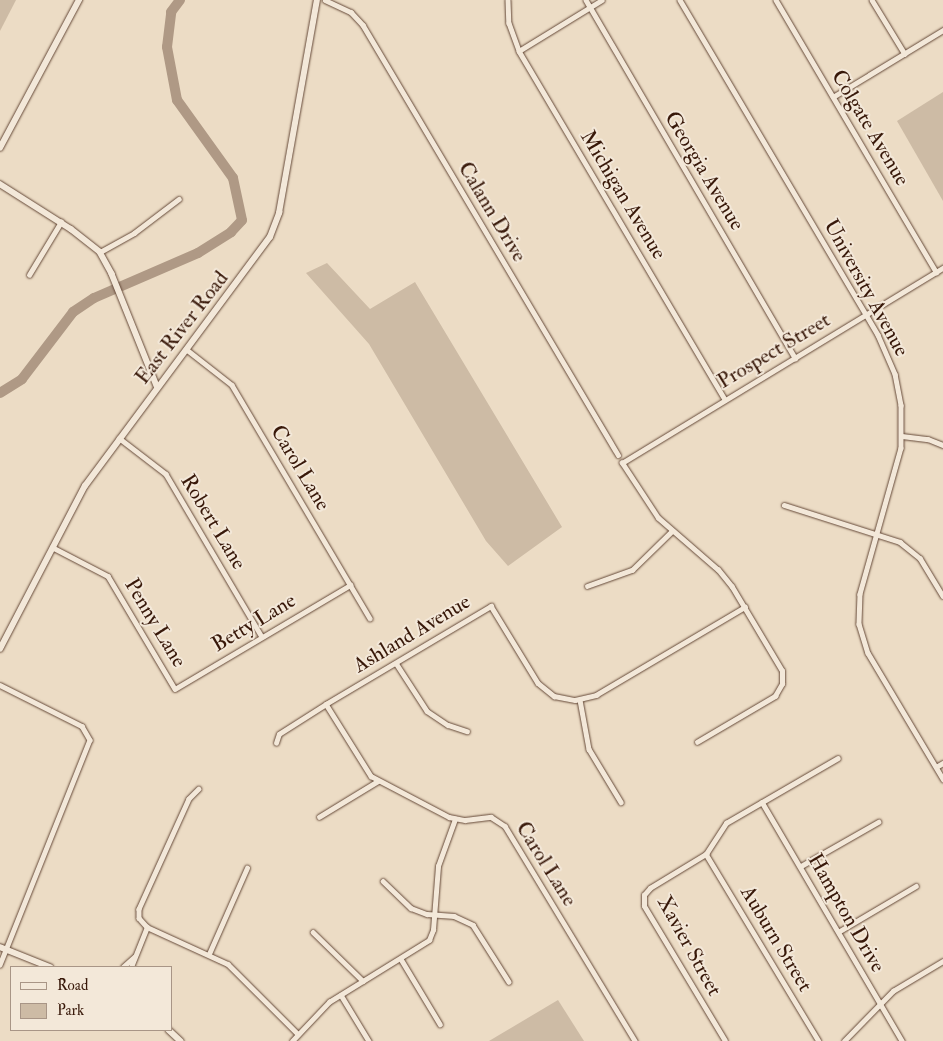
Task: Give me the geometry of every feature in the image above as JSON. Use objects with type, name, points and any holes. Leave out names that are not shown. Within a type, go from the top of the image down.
[{"type":"street","points":[[0,148],[79,0]]},
{"type":"street","name":"East River Road","points":[[0,649],[52,546],[85,486],[157,386],[264,248],[275,225],[317,0]]},
{"type":"street","name":"Calann Drive","points":[[325,0],[351,12],[363,25],[618,456]]},
{"type":"street","name":"Michigan Avenue","points":[[508,0],[509,23],[519,51],[725,400]]},
{"type":"street","name":"Georgia Avenue","points":[[586,0],[795,358]]},
{"type":"street","points":[[519,51],[602,0]]},
{"type":"street","name":"University Avenue","points":[[680,0],[866,315],[895,374],[901,405],[902,436],[899,464],[860,594],[860,632],[868,653],[943,779]]},
{"type":"street","name":"Colgate Avenue","points":[[776,0],[936,272]]},
{"type":"street","points":[[872,0],[905,54]]},
{"type":"street","points":[[833,97],[943,30]]},
{"type":"street","points":[[0,184],[61,222],[100,252],[112,274],[157,386]]},
{"type":"street","points":[[100,252],[134,233],[179,199]]},
{"type":"street","points":[[29,276],[61,222]]},
{"type":"street","name":"Prospect Street","points":[[671,532],[648,506],[622,463],[943,268]]},
{"type":"street","name":"Carol Lane","points":[[186,349],[232,385],[370,618]]},
{"type":"street","points":[[902,436],[928,439],[943,445]]},
{"type":"street","name":"Robert Lane","points":[[119,438],[166,474],[262,637]]},
{"type":"street","points":[[784,505],[878,533],[900,542],[916,553],[943,596]]},
{"type":"street","points":[[587,586],[632,570],[671,532],[718,570],[745,607],[780,665],[782,684],[775,696],[698,742]]},
{"type":"street","name":"Penny Lane","points":[[52,546],[108,576],[175,689]]},
{"type":"street","name":"Betty Lane","points":[[175,689],[350,585]]},
{"type":"street","name":"Ashland Avenue","points":[[276,743],[279,734],[326,704],[491,606],[538,683],[554,696],[580,700]]},
{"type":"street","points":[[621,802],[589,749],[580,700],[601,692],[745,607]]},
{"type":"street","points":[[396,663],[427,711],[448,725],[467,731]]},
{"type":"street","points":[[0,685],[82,726],[90,740],[3,948],[0,965]]},
{"type":"street","name":"Carol Lane","points":[[326,704],[363,768],[378,781],[455,819],[491,817],[505,826],[635,1041]]},
{"type":"street","name":"Xavier Street","points":[[725,1041],[643,903],[648,889],[706,854],[722,827],[838,758]]},
{"type":"street","points":[[936,767],[943,763]]},
{"type":"street","points":[[319,817],[378,781]]},
{"type":"street","points":[[199,789],[188,798],[139,909],[140,921],[147,927],[209,954],[234,970],[298,1034]]},
{"type":"street","name":"Hampton Drive","points":[[762,802],[840,931],[902,1041]]},
{"type":"street","points":[[292,1041],[323,1007],[429,940],[434,914],[438,866],[455,819]]},
{"type":"street","points":[[801,866],[878,822]]},
{"type":"street","name":"Auburn Street","points":[[706,854],[819,1041]]},
{"type":"street","points":[[209,954],[247,868]]},
{"type":"street","points":[[383,881],[407,906],[434,914],[454,916],[473,926],[509,982]]},
{"type":"street","points":[[840,931],[916,886]]},
{"type":"street","points":[[131,966],[147,927]]},
{"type":"street","points":[[313,932],[363,981]]},
{"type":"street","points":[[3,948],[48,966]]},
{"type":"street","points":[[124,966],[134,957]]},
{"type":"street","points":[[401,959],[440,1024]]},
{"type":"street","points":[[844,1041],[902,985],[943,961]]},
{"type":"street","points":[[341,995],[369,1041]]},
{"type":"street","points":[[170,1031],[181,1041]]},
{"type":"green space","points":[[0,0],[16,0],[0,31]]},
{"type":"green space","points":[[943,92],[943,201],[897,121]]},
{"type":"green space","points":[[327,263],[370,309],[415,282],[562,527],[508,566],[486,541],[369,344],[306,273]]},
{"type":"green space","points":[[558,1000],[584,1041],[489,1041]]},
{"type":"waterway","points":[[0,393],[22,379],[73,312],[94,298],[198,253],[231,232],[242,220],[233,178],[177,100],[167,47],[171,12],[180,0]]}]
